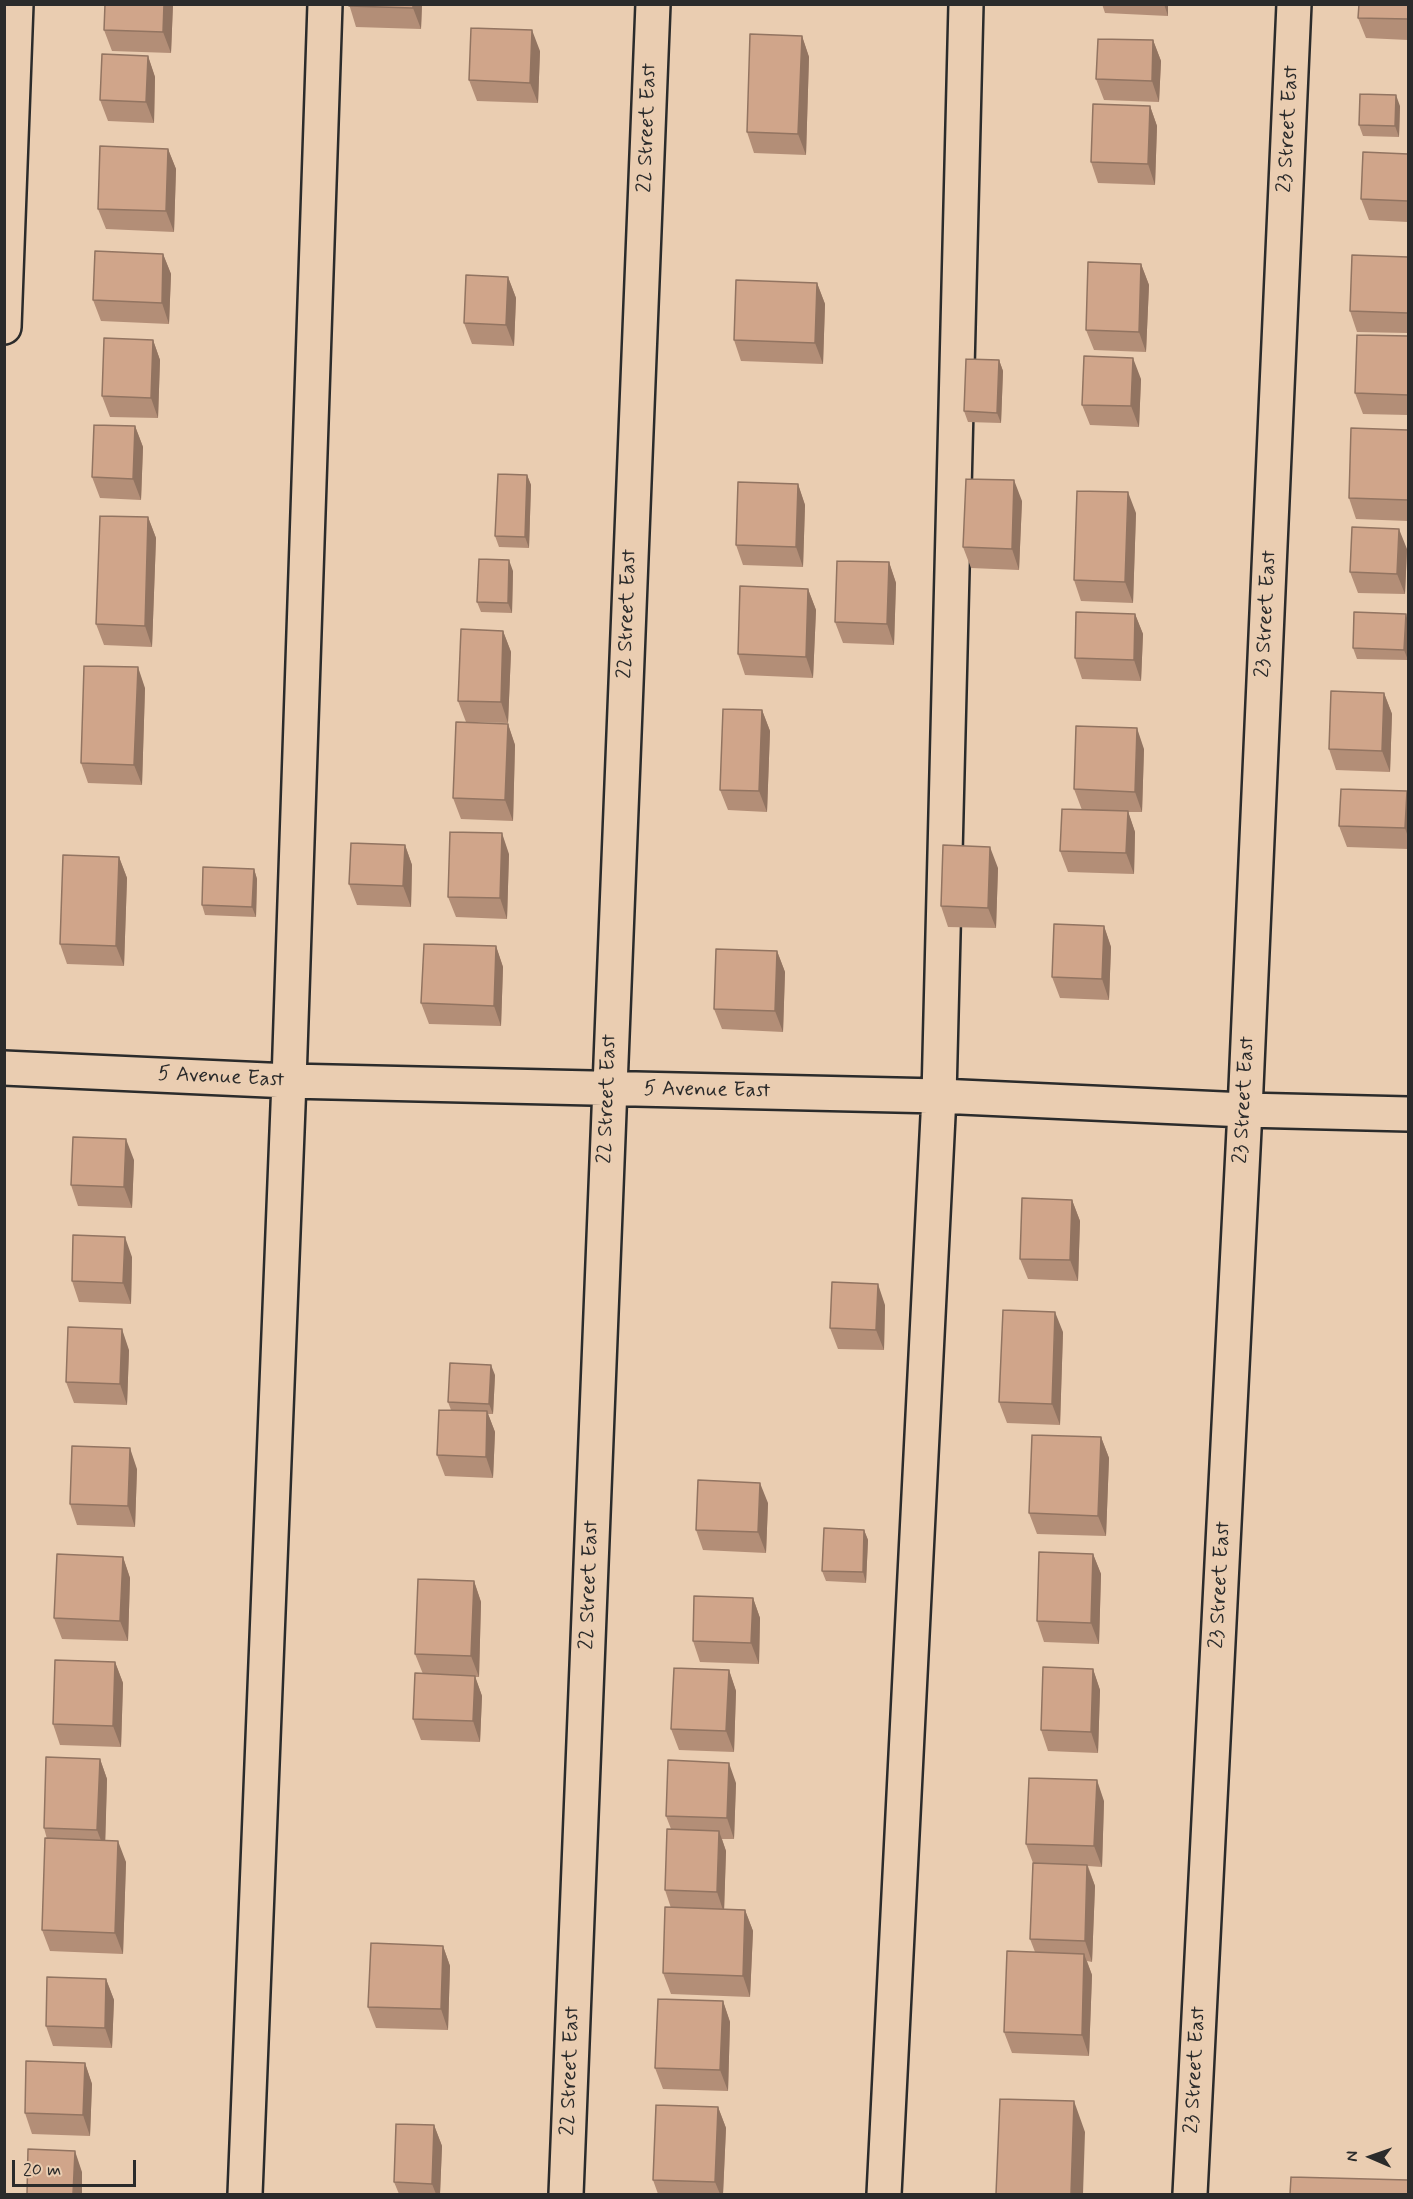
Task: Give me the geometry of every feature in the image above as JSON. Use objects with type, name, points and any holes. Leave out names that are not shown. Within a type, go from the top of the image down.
[{"type":"street","points":[[4,327],[16,4]]},
{"type":"street","points":[[245,2194],[289,1081],[325,4]]},
{"type":"street","name":"22 Street East","points":[[566,2194],[608,1089],[653,4]]},
{"type":"street","points":[[884,2194],[939,1096],[966,4]]},
{"type":"street","name":"23 Street East","points":[[1190,2194],[1245,1110],[1294,4]]},
{"type":"street","name":"5 Avenue East","points":[[4,1068],[289,1081],[939,1096],[1245,1110],[1408,1114]]},
{"type":"building","points":[[105,4],[164,4],[163,32],[104,30]]},
{"type":"building","points":[[349,4],[413,4],[413,8],[349,6]]},
{"type":"building","points":[[1359,4],[1408,4],[1408,19],[1358,18]]},
{"type":"building","points":[[471,28],[532,30],[530,83],[469,80]]},
{"type":"building","points":[[750,34],[802,36],[798,134],[747,132]]},
{"type":"building","points":[[1098,39],[1153,40],[1152,81],[1096,79]]},
{"type":"building","points":[[102,54],[148,56],[146,102],[100,100]]},
{"type":"building","points":[[1360,94],[1396,95],[1395,126],[1359,125]]},
{"type":"building","points":[[1093,104],[1150,106],[1148,164],[1091,162]]},
{"type":"building","points":[[100,146],[168,149],[166,211],[98,209]]},
{"type":"building","points":[[1363,152],[1408,154],[1408,201],[1361,199]]},
{"type":"building","points":[[95,251],[163,254],[162,303],[93,300]]},
{"type":"building","points":[[1352,255],[1408,257],[1408,313],[1350,311]]},
{"type":"building","points":[[1088,262],[1141,264],[1139,332],[1086,330]]},
{"type":"building","points":[[466,275],[508,277],[506,325],[464,323]]},
{"type":"building","points":[[736,280],[817,283],[815,343],[734,340]]},
{"type":"building","points":[[1357,335],[1408,336],[1408,395],[1355,393]]},
{"type":"building","points":[[104,338],[153,340],[151,398],[102,396]]},
{"type":"building","points":[[1084,356],[1133,358],[1131,406],[1082,405]]},
{"type":"building","points":[[966,359],[999,360],[997,413],[964,411]]},
{"type":"building","points":[[94,425],[135,426],[133,479],[92,477]]},
{"type":"building","points":[[1351,428],[1408,430],[1408,500],[1349,498]]},
{"type":"building","points":[[498,474],[527,475],[525,537],[495,536]]},
{"type":"building","points":[[966,479],[1014,480],[1012,549],[963,547]]},
{"type":"building","points":[[738,482],[798,484],[796,547],[736,545]]},
{"type":"building","points":[[1077,491],[1128,492],[1125,582],[1074,580]]},
{"type":"building","points":[[100,516],[148,517],[145,626],[96,624]]},
{"type":"building","points":[[1352,527],[1399,529],[1397,574],[1350,572]]},
{"type":"building","points":[[479,559],[509,560],[508,603],[477,602]]},
{"type":"building","points":[[837,561],[889,562],[887,624],[835,622]]},
{"type":"building","points":[[740,586],[808,589],[806,657],[738,654]]},
{"type":"building","points":[[1076,612],[1135,614],[1134,660],[1075,658]]},
{"type":"building","points":[[1354,612],[1406,614],[1404,650],[1353,648]]},
{"type":"building","points":[[461,629],[503,631],[501,702],[458,701]]},
{"type":"building","points":[[84,666],[138,667],[134,765],[81,763]]},
{"type":"building","points":[[1331,691],[1384,693],[1382,751],[1329,749]]},
{"type":"building","points":[[723,709],[762,710],[759,791],[720,790]]},
{"type":"building","points":[[456,722],[508,724],[505,800],[453,798]]},
{"type":"building","points":[[1076,726],[1137,728],[1135,792],[1074,789]]},
{"type":"building","points":[[1341,789],[1407,791],[1405,828],[1339,826]]},
{"type":"building","points":[[1062,809],[1128,811],[1126,853],[1060,851]]},
{"type":"building","points":[[450,832],[502,833],[500,898],[448,897]]},
{"type":"building","points":[[351,843],[405,845],[403,886],[349,884]]},
{"type":"building","points":[[943,845],[990,847],[988,908],[941,906]]},
{"type":"building","points":[[63,855],[119,857],[116,946],[60,944]]},
{"type":"building","points":[[203,867],[254,869],[252,907],[202,905]]},
{"type":"building","points":[[1054,924],[1104,926],[1102,979],[1052,977]]},
{"type":"building","points":[[424,944],[496,946],[494,1006],[421,1003]]},
{"type":"building","points":[[716,949],[777,951],[775,1011],[714,1009]]},
{"type":"building","points":[[73,1137],[126,1139],[124,1187],[71,1185]]},
{"type":"building","points":[[1022,1198],[1072,1200],[1070,1260],[1020,1259]]},
{"type":"building","points":[[73,1235],[125,1237],[123,1283],[72,1281]]},
{"type":"building","points":[[832,1282],[878,1284],[876,1330],[830,1328]]},
{"type":"building","points":[[1003,1310],[1055,1312],[1052,1404],[999,1402]]},
{"type":"building","points":[[68,1327],[122,1329],[120,1384],[66,1382]]},
{"type":"building","points":[[450,1363],[491,1365],[489,1404],[448,1402]]},
{"type":"building","points":[[439,1410],[487,1411],[486,1457],[437,1455]]},
{"type":"building","points":[[1032,1435],[1101,1437],[1098,1516],[1029,1513]]},
{"type":"building","points":[[72,1446],[130,1448],[128,1506],[70,1504]]},
{"type":"building","points":[[698,1480],[760,1483],[758,1532],[696,1530]]},
{"type":"building","points":[[824,1528],[864,1530],[863,1572],[822,1571]]},
{"type":"building","points":[[1039,1552],[1093,1554],[1091,1623],[1037,1621]]},
{"type":"building","points":[[57,1554],[123,1557],[120,1621],[54,1618]]},
{"type":"building","points":[[418,1579],[474,1581],[471,1656],[415,1654]]},
{"type":"building","points":[[694,1596],[753,1598],[751,1643],[693,1641]]},
{"type":"building","points":[[55,1660],[115,1662],[113,1726],[53,1724]]},
{"type":"building","points":[[1043,1667],[1093,1669],[1091,1732],[1041,1730]]},
{"type":"building","points":[[674,1668],[729,1670],[726,1731],[671,1729]]},
{"type":"building","points":[[415,1673],[475,1676],[473,1721],[413,1719]]},
{"type":"building","points":[[46,1757],[100,1759],[97,1830],[44,1828]]},
{"type":"building","points":[[668,1760],[729,1763],[727,1818],[666,1816]]},
{"type":"building","points":[[1029,1778],[1097,1780],[1094,1846],[1026,1844]]},
{"type":"building","points":[[667,1829],[719,1831],[717,1892],[665,1890]]},
{"type":"building","points":[[45,1838],[118,1841],[115,1933],[42,1930]]},
{"type":"building","points":[[1033,1863],[1087,1865],[1085,1941],[1030,1939]]},
{"type":"building","points":[[665,1907],[745,1910],[743,1976],[663,1973]]},
{"type":"building","points":[[371,1943],[443,1946],[441,2009],[368,2007]]},
{"type":"building","points":[[1007,1951],[1084,1954],[1082,2035],[1004,2032]]},
{"type":"building","points":[[47,1977],[106,1979],[105,2028],[46,2026]]},
{"type":"building","points":[[658,1999],[723,2001],[720,2070],[655,2068]]},
{"type":"building","points":[[26,2061],[85,2063],[83,2115],[25,2113]]},
{"type":"building","points":[[1000,2099],[1074,2101],[1071,2194],[996,2194]]},
{"type":"building","points":[[656,2105],[718,2107],[715,2182],[653,2180]]},
{"type":"building","points":[[396,2124],[434,2125],[432,2184],[394,2182]]},
{"type":"building","points":[[28,2149],[75,2151],[73,2194],[27,2194]]},
{"type":"building","points":[[1291,2177],[1408,2180],[1408,2194],[1290,2194]]}]
